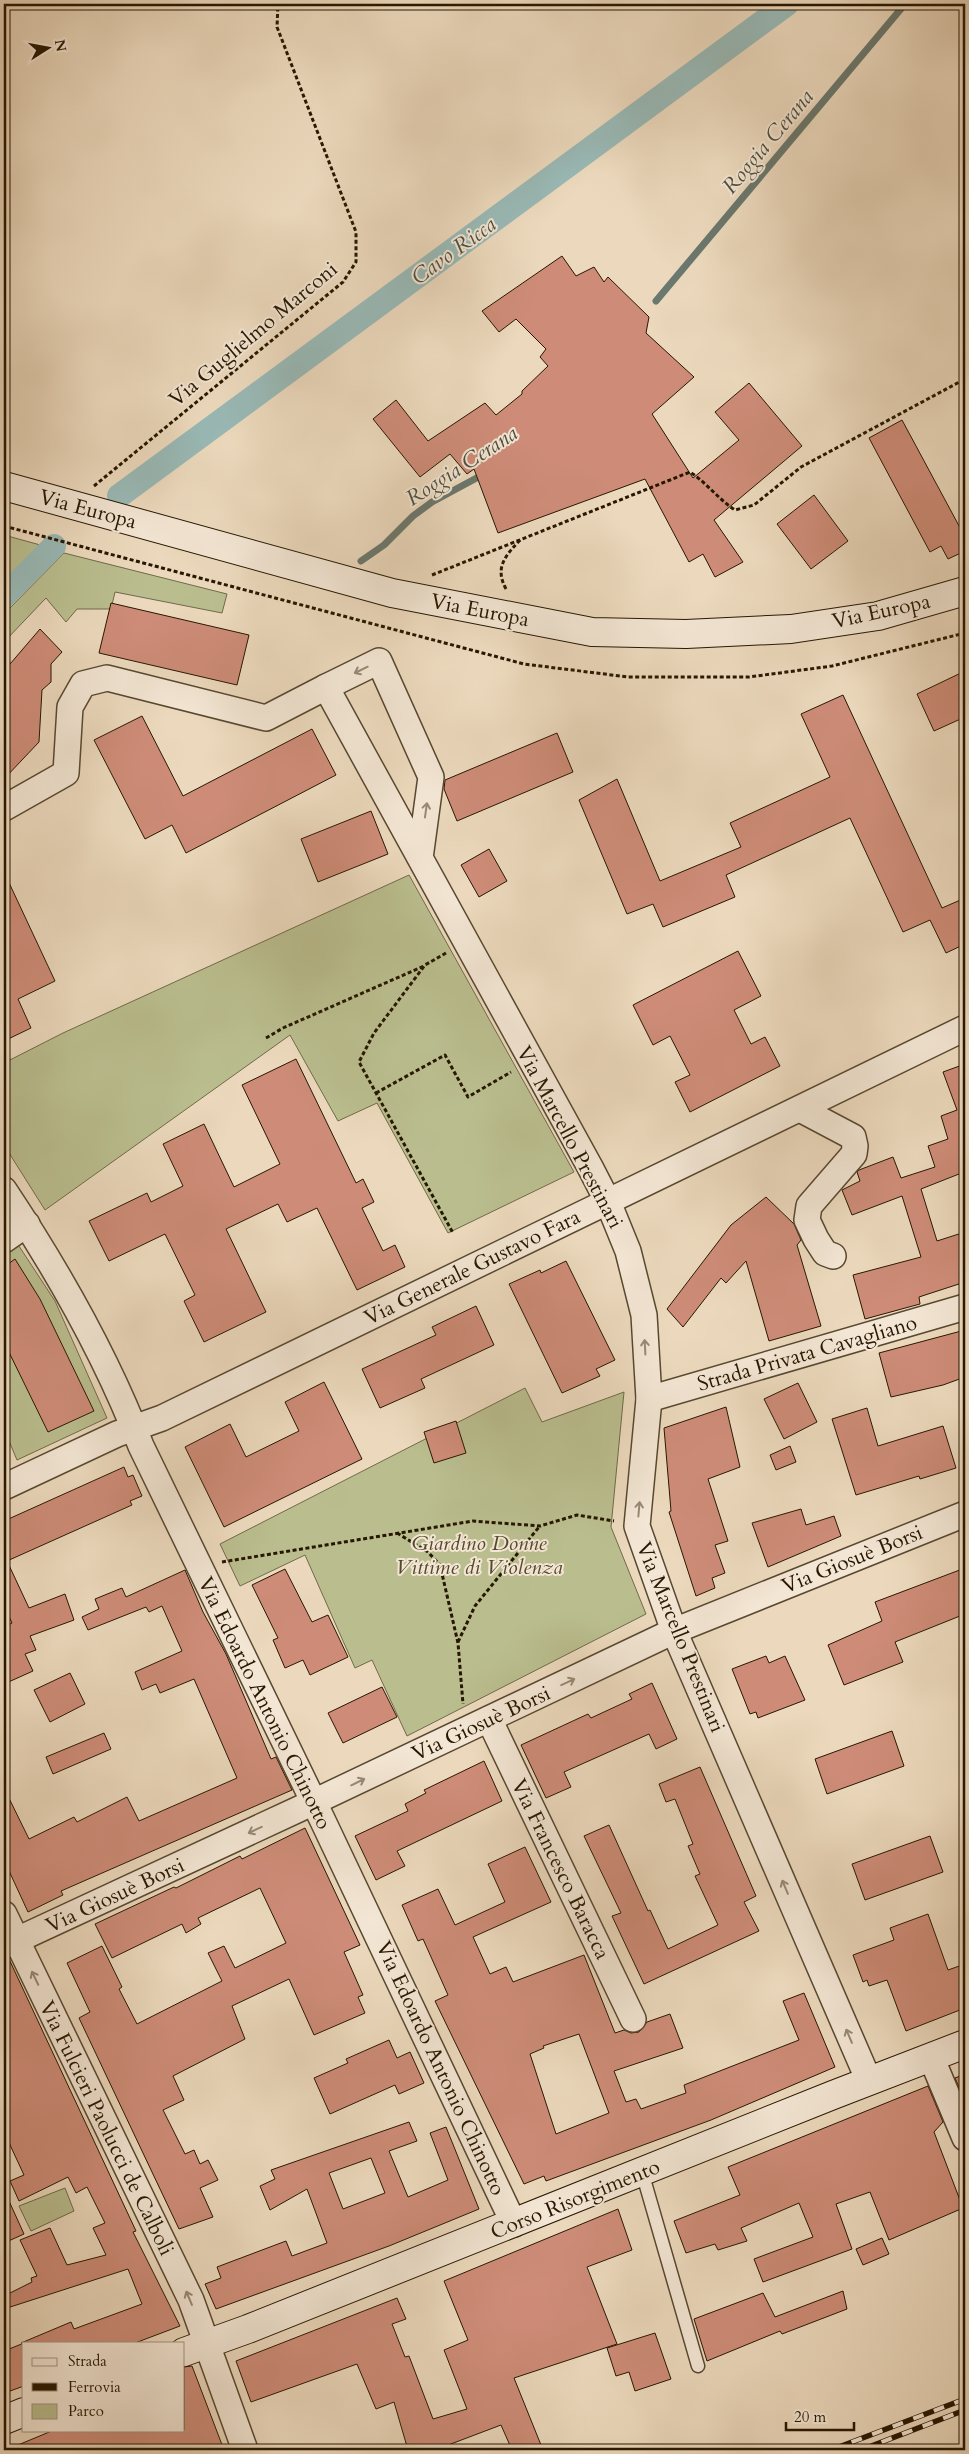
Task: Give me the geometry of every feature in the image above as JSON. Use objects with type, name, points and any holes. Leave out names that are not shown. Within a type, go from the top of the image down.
[{"type":"main road","name":"Via Europa","points":[[4,486],[392,593],[592,632],[686,634],[791,629],[878,616],[965,591]]},
{"type":"main road","name":"Corso Risorgimento","points":[[194,2348],[514,2224],[965,2044]]},
{"type":"main road","points":[[4,2420],[22,2413]]},
{"type":"street","points":[[4,808],[66,773],[70,708],[84,684],[107,678],[266,718],[379,661],[431,777],[420,858]]},
{"type":"street","name":"Via Marcello Prestinari","points":[[326,687],[608,1202],[628,1251],[644,1315],[649,1398],[637,1526],[674,1631],[869,2081]]},
{"type":"street","name":"Via Generale Gustavo Fara","points":[[4,1487],[134,1428],[162,1418],[965,1028]]},
{"type":"street","points":[[800,1109],[853,1138],[855,1146],[854,1154],[809,1206],[808,1220],[816,1239],[825,1253],[834,1256]]},
{"type":"street","name":"Via Edoardo Antonio Chinotto","points":[[4,1190],[65,1286],[514,2224]]},
{"type":"street","points":[[4,1240],[27,1224]]},
{"type":"street","name":"Strada Privata Cavagliano","points":[[649,1398],[965,1307]]},
{"type":"street","name":"Via Giosuè Borsi","points":[[10,1943],[314,1803],[674,1631],[965,1514]]},
{"type":"street","name":"Via Francesco Baracca","points":[[489,1719],[633,2019]]},
{"type":"street","name":"Via Fulcieri Paolucci de Calboli","points":[[4,1914],[10,1943],[191,2300],[194,2348],[245,2450]]},
{"type":"street","points":[[930,2058],[965,2138]]},
{"type":"lane","points":[[642,2172],[698,2366]]},
{"type":"path","name":"Via Guglielmo Marconi","points":[[70,505],[343,282],[356,262],[356,232],[278,27],[278,4]]},
{"type":"path","points":[[392,593],[523,537],[690,472],[708,484],[722,501],[735,510],[754,504],[801,467],[965,379]]},
{"type":"path","points":[[523,537],[503,558],[501,580],[513,601],[532,620]]},
{"type":"path","points":[[266,1038],[283,1028],[425,965],[453,950]]},
{"type":"path","points":[[425,965],[374,1032],[359,1062],[454,1233]]},
{"type":"path","points":[[376,1094],[445,1055],[468,1096],[518,1068]]},
{"type":"path","points":[[219,1562],[473,1521],[540,1526],[577,1514],[614,1521]]},
{"type":"path","points":[[458,1643],[475,1606],[540,1526]]},
{"type":"path","points":[[396,1532],[428,1552],[440,1565],[458,1643],[464,1709]]},
{"type":"green space","points":[[4,535],[44,546],[4,584]]},
{"type":"green space","points":[[64,553],[227,594],[222,613],[115,592],[111,609],[77,609],[66,622],[46,598],[4,642],[4,614]]},
{"type":"green space","points":[[409,875],[574,1172],[448,1233],[377,1103],[338,1121],[290,1035],[45,1210],[4,1145],[4,1063],[63,1033]]},
{"type":"green space","points":[[15,1240],[55,1301],[107,1418],[17,1460],[4,1429],[4,1248]]},
{"type":"green space","name":"Giardino Donne Vittime di Violenza","points":[[525,1388],[542,1422],[624,1392],[611,1527],[646,1614],[407,1736],[372,1660],[355,1668],[305,1555],[240,1586],[220,1544]]},
{"type":"green space","points":[[65,2188],[74,2211],[31,2231],[19,2206]]},
{"type":"building","points":[[562,256],[576,276],[594,267],[604,282],[608,277],[649,317],[646,333],[694,377],[652,414],[693,478],[739,440],[715,412],[749,383],[802,446],[714,520],[743,562],[715,577],[703,554],[689,562],[645,479],[498,533],[474,469],[467,474],[450,454],[420,477],[373,419],[396,400],[428,441],[485,403],[496,415],[522,394],[522,391],[548,366],[540,357],[546,349],[516,319],[499,332],[482,311]]},
{"type":"building","points":[[902,420],[965,537],[965,551],[948,559],[941,546],[930,552],[869,438]]},
{"type":"building","points":[[814,495],[848,541],[811,569],[777,524]]},
{"type":"building","points":[[111,603],[249,635],[237,685],[99,653]]},
{"type":"building","points":[[40,629],[62,652],[51,664],[51,682],[42,690],[39,742],[4,779],[4,664],[10,664]]},
{"type":"building","points":[[965,671],[965,717],[934,731],[917,694]]},
{"type":"building","points":[[843,695],[942,908],[965,898],[965,944],[946,953],[930,920],[903,932],[850,818],[726,875],[735,897],[663,927],[653,904],[627,914],[579,800],[617,779],[660,881],[741,847],[730,823],[830,777],[801,714]]},
{"type":"building","points":[[142,716],[183,796],[312,729],[336,775],[186,853],[172,825],[145,839],[94,740]]},
{"type":"building","points":[[557,733],[573,772],[457,821],[444,789],[445,780]]},
{"type":"building","points":[[371,811],[388,854],[318,882],[301,839]]},
{"type":"building","points":[[489,849],[507,881],[479,897],[461,865]]},
{"type":"building","points":[[4,872],[55,981],[18,999],[31,1028],[4,1041]]},
{"type":"building","points":[[738,951],[761,996],[734,1010],[751,1044],[765,1037],[780,1066],[690,1112],[675,1082],[690,1075],[670,1036],[653,1045],[633,1005]]},
{"type":"building","points":[[296,1059],[356,1183],[363,1179],[374,1202],[362,1208],[383,1251],[395,1245],[405,1267],[357,1290],[317,1208],[287,1222],[278,1204],[226,1229],[266,1312],[204,1342],[184,1301],[195,1295],[165,1234],[109,1261],[89,1221],[147,1193],[151,1202],[183,1186],[163,1144],[204,1124],[234,1187],[280,1164],[242,1085]]},
{"type":"building","points":[[965,1064],[965,1179],[962,1180],[959,1174],[921,1189],[937,1241],[965,1232],[965,1282],[919,1297],[920,1304],[865,1319],[853,1275],[921,1257],[902,1196],[852,1215],[842,1190],[860,1181],[857,1172],[859,1170],[893,1157],[901,1178],[935,1167],[928,1146],[948,1139],[941,1116],[957,1110],[943,1072]]},
{"type":"building","points":[[766,1197],[794,1224],[801,1240],[797,1245],[821,1326],[769,1341],[746,1261],[726,1283],[721,1278],[683,1327],[667,1309],[731,1225]]},
{"type":"building","points":[[15,1259],[40,1299],[94,1411],[48,1432],[4,1342],[4,1267]]},
{"type":"building","points":[[566,1261],[615,1360],[596,1369],[600,1376],[562,1393],[509,1284],[540,1270],[541,1273]]},
{"type":"building","points":[[476,1306],[494,1345],[421,1379],[425,1388],[380,1408],[362,1369],[436,1335],[432,1327]]},
{"type":"building","points":[[965,1330],[965,1377],[943,1385],[891,1397],[879,1353]]},
{"type":"building","points":[[324,1382],[362,1459],[224,1527],[185,1447],[230,1424],[246,1457],[299,1431],[285,1402]]},
{"type":"building","points":[[798,1383],[817,1422],[784,1439],[764,1399]]},
{"type":"building","points":[[726,1407],[740,1467],[708,1479],[728,1541],[715,1545],[725,1573],[712,1578],[715,1588],[696,1596],[669,1512],[671,1511],[664,1428]]},
{"type":"building","points":[[867,1408],[878,1446],[943,1426],[956,1468],[920,1479],[919,1476],[856,1495],[832,1419]]},
{"type":"building","points":[[456,1421],[466,1453],[434,1463],[424,1432]]},
{"type":"building","points":[[790,1446],[796,1462],[776,1470],[770,1455]]},
{"type":"building","points":[[124,1467],[128,1477],[133,1475],[142,1496],[130,1501],[132,1505],[7,1561],[29,1608],[65,1594],[74,1620],[30,1636],[36,1650],[25,1654],[33,1671],[4,1684],[4,1627],[12,1623],[4,1606],[4,1521]]},
{"type":"building","points":[[801,1509],[806,1525],[834,1516],[841,1536],[768,1567],[752,1523]]},
{"type":"building","points":[[965,1568],[965,1614],[895,1642],[903,1662],[844,1685],[828,1645],[882,1621],[875,1602]]},
{"type":"building","points":[[285,1569],[312,1622],[328,1615],[348,1657],[310,1675],[303,1660],[285,1668],[273,1640],[278,1638],[252,1585]]},
{"type":"building","points":[[185,1570],[203,1612],[226,1654],[271,1759],[276,1757],[292,1790],[61,1891],[63,1895],[28,1912],[4,1860],[4,1788],[29,1839],[74,1817],[77,1822],[127,1797],[139,1821],[237,1778],[194,1679],[160,1693],[156,1684],[142,1690],[135,1672],[182,1651],[162,1606],[149,1612],[146,1607],[88,1630],[82,1617],[99,1609],[95,1599],[122,1588],[126,1597]]},
{"type":"building","points":[[766,1656],[769,1663],[785,1656],[805,1700],[758,1718],[756,1712],[750,1714],[732,1669]]},
{"type":"building","points":[[70,1673],[85,1704],[50,1722],[34,1690]]},
{"type":"building","points":[[652,1683],[677,1739],[656,1749],[649,1734],[564,1772],[571,1787],[546,1798],[521,1745],[588,1714],[591,1718],[632,1699],[629,1694]]},
{"type":"building","points":[[382,1687],[397,1717],[343,1743],[328,1713]]},
{"type":"building","points":[[892,1731],[904,1766],[827,1794],[815,1759]]},
{"type":"building","points":[[104,1733],[111,1749],[53,1774],[46,1757]]},
{"type":"building","points":[[484,1761],[502,1801],[397,1851],[405,1866],[376,1880],[355,1836],[408,1811],[405,1804],[426,1793],[424,1790]]},
{"type":"building","points":[[700,1767],[756,1896],[744,1902],[759,1931],[644,1984],[612,1916],[621,1913],[584,1836],[609,1825],[648,1911],[650,1910],[668,1949],[718,1925],[695,1876],[700,1874],[688,1846],[693,1844],[675,1799],[666,1802],[659,1784]]},
{"type":"building","points":[[305,1828],[360,1945],[344,1952],[363,1995],[358,1997],[365,2013],[314,2035],[289,1979],[232,2006],[245,2039],[173,2076],[184,2100],[163,2110],[185,2154],[194,2150],[200,2164],[208,2160],[218,2180],[200,2188],[213,2217],[179,2229],[79,2018],[90,2012],[67,1963],[102,1946],[122,1987],[119,1989],[137,2024],[222,1981],[208,1953],[224,1946],[235,1968],[286,1943],[260,1888],[198,1918],[201,1924],[186,1933],[182,1924],[112,1958],[95,1924],[174,1887],[176,1888],[240,1856],[242,1859]]},
{"type":"building","points":[[930,1836],[943,1872],[865,1900],[852,1864]]},
{"type":"building","points":[[525,1847],[551,1902],[473,1937],[490,1974],[506,1967],[513,1982],[584,1955],[615,2033],[624,2030],[631,2033],[639,2032],[647,2022],[670,2014],[683,2048],[614,2071],[626,2102],[636,2099],[641,2109],[686,2093],[684,2085],[799,2040],[783,2001],[804,1993],[835,2067],[711,2120],[546,2181],[544,2176],[524,2184],[435,2001],[448,1995],[423,1939],[418,1941],[402,1905],[438,1889],[455,1925],[505,1902],[488,1864]],"holes":[[[579,2034],[609,2113],[556,2134],[530,2054],[544,2048],[543,2046]]]},
{"type":"building","points":[[928,1914],[948,1970],[965,1964],[965,2008],[906,2031],[887,1980],[869,1986],[867,1980],[863,1982],[853,1955],[894,1940],[890,1928]]},
{"type":"building","points":[[9,1959],[136,2231],[133,2232],[180,2326],[138,2342],[23,2342],[71,2322],[74,2329],[142,2304],[128,2269],[4,2309],[4,2296],[32,2282],[31,2278],[37,2276],[20,2240],[50,2228],[67,2265],[106,2255],[93,2228],[105,2223],[87,2187],[76,2193],[68,2177],[19,2201],[10,2181],[24,2175],[4,2132],[4,1960]]},
{"type":"building","points":[[389,2040],[397,2058],[410,2052],[424,2083],[399,2094],[395,2085],[330,2114],[314,2078],[348,2063],[346,2059]]},
{"type":"building","points":[[965,2074],[965,2101],[955,2078]]},
{"type":"building","points":[[928,2086],[943,2122],[934,2132],[963,2208],[889,2240],[870,2192],[836,2204],[852,2249],[763,2282],[754,2259],[813,2237],[799,2203],[741,2228],[747,2241],[718,2250],[715,2244],[686,2253],[674,2221],[740,2195],[728,2167]]},
{"type":"building","points":[[409,2122],[417,2141],[389,2151],[408,2197],[448,2180],[430,2133],[446,2127],[479,2209],[389,2246],[216,2309],[205,2284],[221,2278],[217,2267],[286,2241],[292,2256],[327,2243],[307,2189],[270,2210],[260,2186],[275,2179],[271,2170]],"holes":[[[371,2158],[385,2193],[343,2209],[329,2173]]]},
{"type":"building","points":[[4,2190],[24,2234],[4,2243]]},
{"type":"building","points":[[618,2209],[632,2250],[587,2267],[617,2344],[514,2378],[543,2450],[512,2450],[501,2425],[435,2450],[408,2450],[394,2402],[376,2409],[357,2364],[251,2402],[236,2361],[397,2298],[406,2319],[392,2324],[405,2357],[409,2356],[433,2419],[467,2409],[444,2350],[468,2340],[444,2281]]},
{"type":"building","points":[[882,2238],[889,2254],[863,2265],[856,2249]]},
{"type":"building","points":[[843,2291],[847,2309],[782,2334],[780,2331],[707,2361],[694,2319],[763,2293],[775,2317]]},
{"type":"building","points":[[655,2333],[671,2379],[635,2391],[629,2372],[616,2376],[607,2348]]},
{"type":"building","points":[[22,2344],[22,2387],[10,2391],[4,2376],[4,2351]]},
{"type":"building","points":[[192,2366],[224,2450],[6,2450],[49,2432],[185,2432],[185,2367]]},
{"type":"waterway","name":"Cavo Ricca","points":[[119,496],[787,4]]},
{"type":"waterway","name":"Roggia Cerana","points":[[656,301],[905,4]]},
{"type":"waterway","name":"Roggia Cerana","points":[[361,561],[384,545],[413,516],[432,502],[484,474]]},
{"type":"waterway","name":"Cavo Ricca","points":[[4,596],[54,546]]},
{"type":"railway","points":[[831,2450],[965,2399]]},
{"type":"railway","points":[[861,2450],[965,2410]]}]
